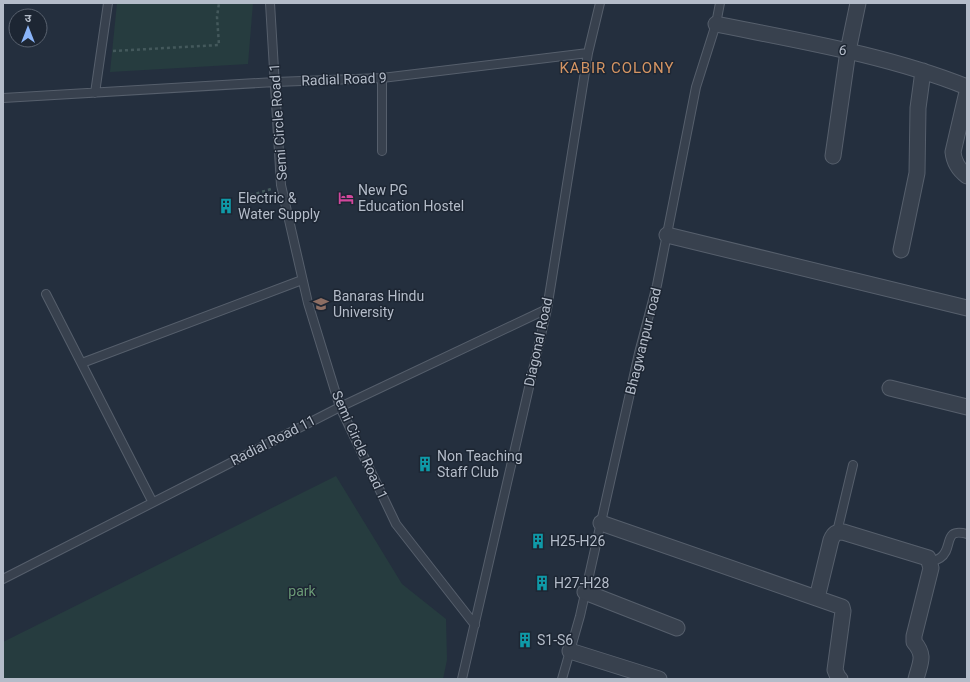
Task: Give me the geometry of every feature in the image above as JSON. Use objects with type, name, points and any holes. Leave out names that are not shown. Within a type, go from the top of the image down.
[{"type":"street","points":[[833,156],[848,51],[858,3]]},
{"type":"street","name":"6","points":[[716,24],[848,51],[923,71],[967,87]]},
{"type":"street","points":[[902,250],[916,174],[918,108],[923,71]]},
{"type":"street","points":[[967,92],[953,152],[954,161],[967,176]]},
{"type":"street","points":[[667,234],[967,308]]},
{"type":"street","points":[[890,388],[967,407]]},
{"type":"street","points":[[601,523],[842,607],[843,611],[835,670],[838,678]]},
{"type":"street","points":[[817,598],[831,540],[837,532],[843,532],[924,556],[930,562],[931,568],[914,636],[914,642],[921,650],[922,656],[916,679]]},
{"type":"street","points":[[585,592],[677,628]]},
{"type":"street","points":[[570,651],[659,679]]},
{"type":"lane","points":[[95,93],[108,3]]},
{"type":"lane","name":"Semi Circle Road 1","points":[[270,3],[282,185],[308,303],[340,407],[396,524],[475,625]]},
{"type":"lane","name":"Diagonal Road","points":[[462,679],[547,309],[588,53],[600,3]]},
{"type":"lane","name":"Bhagwanpur road","points":[[562,679],[585,592],[639,353],[657,285],[696,87],[716,24],[720,3]]},
{"type":"lane","name":"Radial Road 9","points":[[3,98],[275,82],[382,78],[588,53]]},
{"type":"lane","points":[[382,78],[382,151]]},
{"type":"lane","points":[[82,363],[302,280]]},
{"type":"lane","points":[[46,294],[152,501]]},
{"type":"lane","name":"Radial Road 11","points":[[3,579],[152,501],[340,407],[547,309]]},
{"type":"lane","points":[[837,532],[853,465]]},
{"type":"lane","points":[[930,562],[940,558],[946,550],[950,538],[954,533],[959,532],[967,534]]},
{"type":"path","points":[[102,52],[218,45],[217,17],[219,3]]},
{"type":"path","points":[[245,197],[282,185]]},
{"type":"green space","points":[[117,3],[253,3],[248,64],[110,72]]},
{"type":"green space","name":"park","points":[[336,476],[402,584],[446,619],[447,660],[443,679],[3,679],[3,642]]},
{"type":"place","name":"New PG Education Hostel","points":[[346,198]]},
{"type":"place","name":"Electric & Water Supply","points":[[226,206]]},
{"type":"place","name":"Banaras Hindu University","points":[[321,304]]},
{"type":"place","name":"Non Teaching Staff Club","points":[[425,464]]},
{"type":"place","name":"H25-H26","points":[[538,541]]},
{"type":"place","name":"H27-H28","points":[[542,583]]},
{"type":"place","name":"S1-S6","points":[[525,640]]},
{"type":"district","name":"KABIR COLONY","points":[[617,68]]}]
